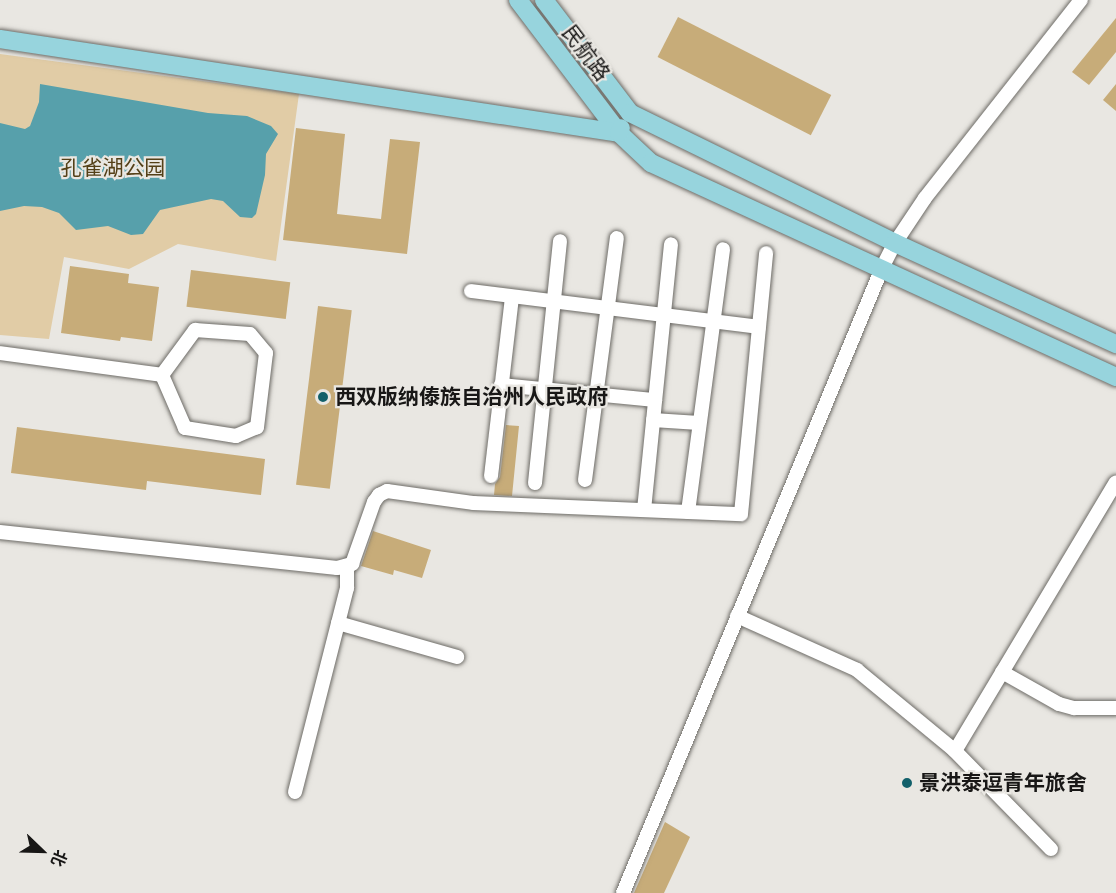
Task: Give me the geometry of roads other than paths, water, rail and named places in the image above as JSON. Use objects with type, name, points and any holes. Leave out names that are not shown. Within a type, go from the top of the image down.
[{"type":"main road","name":"民航路","points":[[518,0],[619,133],[651,163],[1116,377]]},
{"type":"main road","name":"民航路","points":[[544,0],[630,113]]},
{"type":"main road","points":[[0,39],[619,133],[630,113],[895,243],[1116,344]]},
{"type":"street","points":[[623,893],[882,268],[924,198],[1081,0]]},
{"type":"street","points":[[585,480],[617,238]]},
{"type":"street","points":[[535,483],[560,240]]},
{"type":"street","points":[[644,510],[671,244]]},
{"type":"street","points":[[688,512],[723,249]]},
{"type":"street","points":[[0,532],[337,568],[347,566],[357,556],[374,502],[379,495],[387,491],[474,503],[741,514],[766,253]]},
{"type":"street","points":[[471,291],[759,327]]},
{"type":"street","points":[[491,476],[512,297]]},
{"type":"street","points":[[195,330],[250,334],[266,352],[257,427],[236,436],[185,428],[162,375],[195,330]]},
{"type":"street","points":[[0,353],[162,375]]},
{"type":"street","points":[[501,385],[656,400]]},
{"type":"street","points":[[653,420],[699,423]]},
{"type":"street","points":[[955,752],[1116,482]]},
{"type":"street","points":[[295,792],[347,588],[347,566]]},
{"type":"street","points":[[737,616],[857,670],[955,752],[1051,849]]},
{"type":"street","points":[[338,623],[457,657]]},
{"type":"street","points":[[1002,672],[1059,704],[1074,708],[1116,708]]},
{"type":"water","points":[[40,84],[208,113],[247,116],[271,126],[278,134],[266,154],[265,175],[256,214],[252,218],[240,217],[223,201],[211,199],[160,210],[143,234],[131,235],[108,226],[76,230],[59,213],[42,207],[24,206],[0,211],[0,123],[25,129],[30,126],[39,102]]},
{"type":"place","name":"西双版纳傣族自治州人民政府","points":[[323,397]]},
{"type":"place","name":"景洪泰逗青年旅舍","points":[[907,783]]},
{"type":"park label","name":"孔雀湖公园","points":[[113,168]]}]
